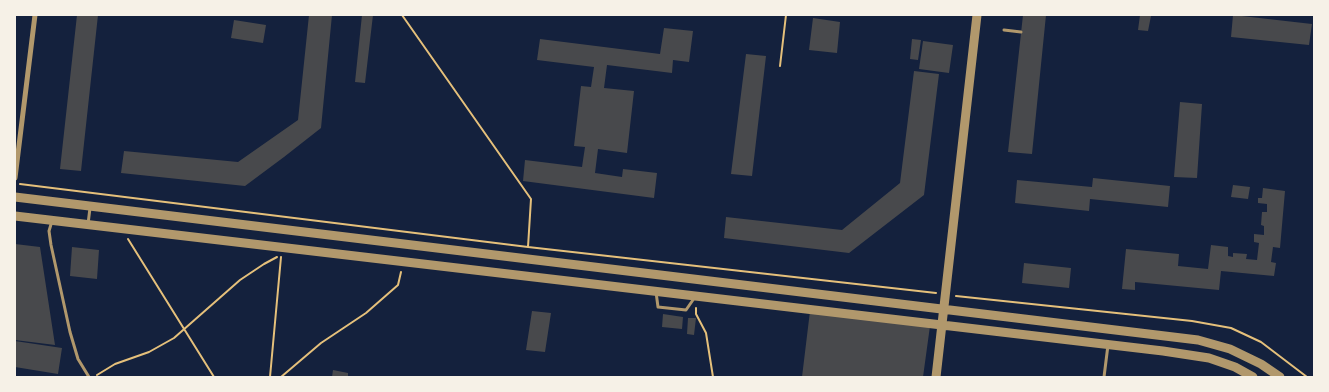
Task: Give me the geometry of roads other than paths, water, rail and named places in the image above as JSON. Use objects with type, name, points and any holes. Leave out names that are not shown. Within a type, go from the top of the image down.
[{"type":"street","points":[[15,178],[35,15]]},
{"type":"street","points":[[936,377],[977,15]]},
{"type":"street","points":[[15,197],[1198,340],[1230,349],[1261,364],[1280,377]]},
{"type":"street","points":[[15,216],[1163,350],[1209,358],[1235,367],[1251,377]]},
{"type":"lane","points":[[1004,30],[1021,32]]},
{"type":"lane","points":[[88,225],[90,206]]},
{"type":"lane","points":[[52,220],[49,231],[50,245],[70,332],[78,359],[89,377]]},
{"type":"lane","points":[[656,291],[658,307],[674,309],[686,310],[697,296]]},
{"type":"lane","points":[[1104,377],[1108,344]]}]
